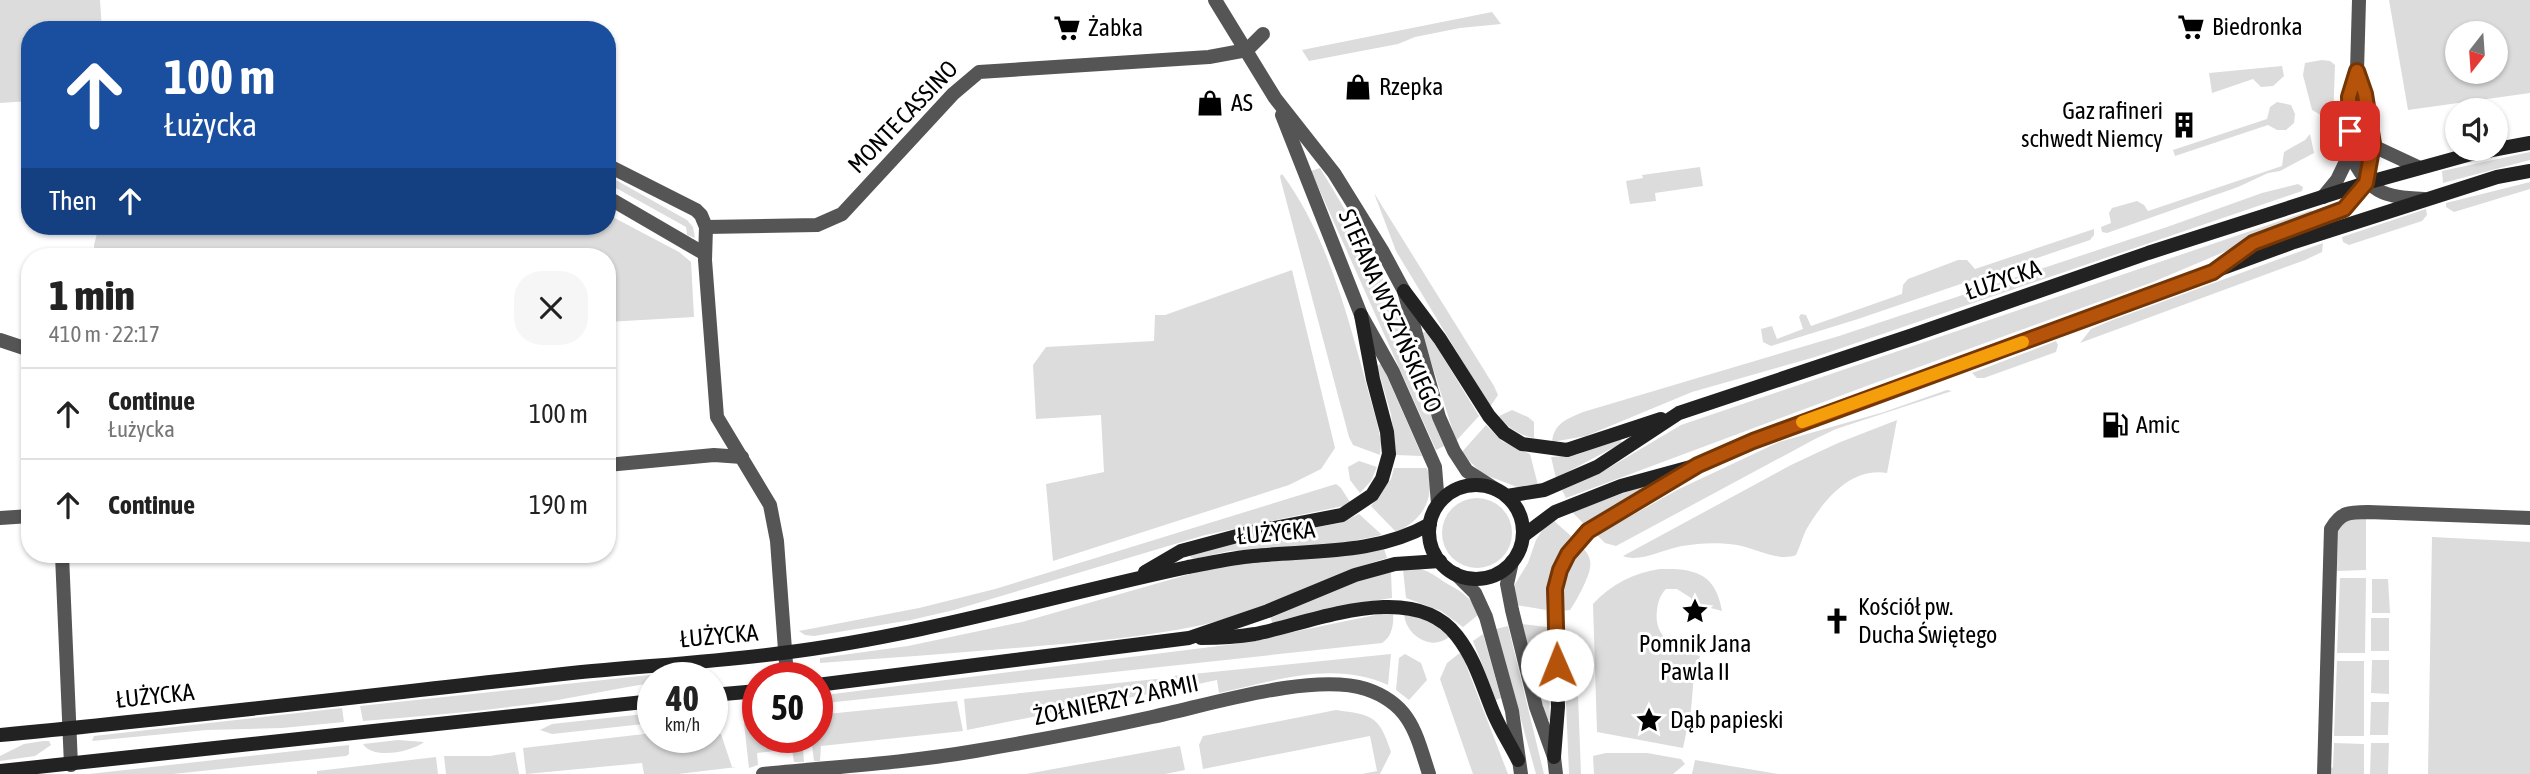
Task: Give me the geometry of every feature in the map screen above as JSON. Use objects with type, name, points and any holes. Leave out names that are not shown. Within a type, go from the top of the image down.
[{"type":"main road","name":"ŁUŻYCKA","points":[[1501,492],[1544,490],[1597,467],[1679,413],[2148,253],[2418,167],[2530,142]]},
{"type":"main road","points":[[1523,536],[1555,512],[1621,486],[1698,465],[1805,421],[2294,242],[2497,177],[2530,171]]},
{"type":"main road","points":[[1404,291],[1440,339],[1489,415],[1504,433],[1522,444],[1567,450],[1679,413]]},
{"type":"main road","points":[[1133,579],[1181,551],[1248,533],[1342,515],[1372,495],[1382,480],[1389,454],[1387,432],[1361,316]]},
{"type":"main road","points":[[1554,757],[1558,707],[1555,589],[1560,570],[1568,554],[1588,531],[1698,465]]},
{"type":"main road","points":[[1483,485],[1501,492],[1519,514],[1523,536],[1520,550],[1512,562],[1500,572],[1486,578],[1456,574],[1440,561],[1431,543],[1430,524],[1438,504],[1459,488],[1483,485]]},
{"type":"main road","name":"ŁUŻYCKA","points":[[0,735],[784,653],[926,629],[1133,579],[1251,556],[1331,552],[1359,547],[1415,532],[1430,524]]},
{"type":"main road","points":[[1189,638],[1268,611],[1355,575],[1395,564],[1440,561]]},
{"type":"main road","points":[[833,683],[1189,638],[1254,634],[1371,608],[1399,606],[1417,609],[1449,627],[1462,644],[1476,663],[1494,714],[1520,767]]},
{"type":"main road","points":[[0,771],[637,703]]},
{"type":"street","name":"STEFANA WYSZYŃSKIEGO","points":[[1214,0],[1275,98],[1334,173],[1404,291],[1439,417],[1454,451],[1467,471],[1501,492]]},
{"type":"street","points":[[2323,197],[2337,180],[2350,153],[2349,97],[2357,71],[2359,0]]},
{"type":"street","points":[[1247,50],[1264,34]]},
{"type":"street","name":"MONTE CASSINO","points":[[706,225],[817,225],[842,214],[953,94],[979,72],[1209,57],[1247,50]]},
{"type":"street","points":[[2213,272],[2253,243],[2344,209],[2366,183],[2373,146],[2365,94],[2357,71]]},
{"type":"street","name":"STEFANA WYSZYŃSKIEGO","points":[[1275,98],[1361,316],[1393,372],[1435,467],[1438,504]]},
{"type":"street","points":[[2373,146],[2418,167]]},
{"type":"street","points":[[2350,153],[2366,183],[2389,195],[2424,199]]},
{"type":"street","points":[[616,170],[696,210],[706,225],[705,254],[717,417],[770,505],[775,523],[785,662]]},
{"type":"street","points":[[616,202],[705,254]]},
{"type":"street","points":[[0,340],[21,347]]},
{"type":"street","points":[[616,464],[714,455],[742,457]]},
{"type":"street","points":[[2324,774],[2331,529],[2337,518],[2351,512],[2530,518]]},
{"type":"street","points":[[0,517],[21,516]]},
{"type":"street","points":[[1512,562],[1507,584],[1512,610],[1536,707],[1554,757],[1556,774]]},
{"type":"street","points":[[62,563],[71,765]]},
{"type":"street","points":[[1456,574],[1475,593],[1486,615],[1512,711],[1520,767]]},
{"type":"street","name":"ŻOŁNIERZY 2 ARMII","points":[[763,774],[972,752],[1283,689],[1338,684],[1370,690],[1391,701],[1405,714],[1413,725],[1429,774]]},
{"type":"shaded area","points":[[0,0],[100,0],[101,21],[21,21],[21,102],[0,103]]},
{"type":"shaded area","points":[[2389,0],[2530,0],[2530,93],[2494,98],[2445,98],[2445,105],[2408,110]]},
{"type":"shaded area","points":[[1492,12],[1501,24],[1460,28],[1415,37],[1398,44],[1309,61],[1302,50]]},
{"type":"shaded area","points":[[2322,60],[2335,65],[2333,122],[2312,110],[2303,75],[2305,63]]},
{"type":"shaded area","points":[[2282,66],[2284,76],[2273,86],[2261,87],[2253,79],[2212,93],[2209,73]]},
{"type":"shaded area","points":[[2277,102],[2291,105],[2295,114],[2294,123],[2286,130],[2277,130],[2268,125],[2175,156],[2173,150],[2267,119],[2270,107]]},
{"type":"shaded area","points":[[2310,134],[2314,153],[2280,171],[2268,173],[2238,187],[2107,233],[2102,232],[2101,227],[2111,223],[2109,213],[2112,208],[2137,201],[2148,211],[2282,166],[2284,152]]},
{"type":"shaded area","points":[[2530,152],[2530,160],[2443,183],[2442,171],[2488,161],[2508,161],[2508,157]]},
{"type":"shaded area","points":[[1700,167],[1703,186],[1655,193],[1656,201],[1630,204],[1626,181],[1643,178],[1642,175]]},
{"type":"shaded area","points":[[1320,168],[1374,261],[1393,300],[1444,446],[1436,450],[1311,171]]},
{"type":"shaded area","points":[[1282,174],[1315,230],[1340,292],[1376,419],[1381,441],[1380,455],[1353,445],[1349,437],[1281,181]]},
{"type":"shaded area","points":[[616,180],[687,220],[693,227],[695,238],[687,235],[686,227],[616,188]]},
{"type":"shaded area","points":[[2530,182],[2530,189],[2454,212],[2446,207],[2446,203]]},
{"type":"shaded area","points":[[2298,184],[2303,187],[2302,191],[1815,357],[1692,392],[1586,436],[1552,442],[1558,426],[1583,412],[1839,336],[2262,193]]},
{"type":"shaded area","points":[[1374,193],[1494,386],[1498,395],[1490,407],[1396,251]]},
{"type":"shaded area","points":[[2426,209],[2427,215],[2422,221],[2349,245],[2343,242],[2342,237]]},
{"type":"shaded area","points":[[2312,210],[2309,216],[2153,282],[1566,498],[1562,490],[1607,469],[1681,425]]},
{"type":"shaded area","points":[[616,219],[679,252],[691,262],[694,317],[616,321],[616,248],[94,248],[97,235],[616,235]]},
{"type":"shaded area","points":[[2094,229],[2090,240],[1858,319],[1771,346],[1763,342],[1761,329],[1772,326],[1777,339],[1803,329],[1799,317],[1801,314],[1806,315],[1811,326],[1902,294],[1903,285],[1908,279],[1958,260],[1967,260],[1975,269]]},
{"type":"shaded area","points":[[2323,243],[2322,252],[2305,260],[2080,343],[2091,329],[2110,321]]},
{"type":"shaded area","points":[[1292,270],[1335,448],[1321,469],[1289,485],[1053,561],[1046,484],[1104,472],[1101,415],[1036,419],[1033,365],[1046,347],[1154,341],[1155,315],[1165,315]]},
{"type":"shaded area","points":[[1427,331],[1479,416],[1456,441],[1422,333]]},
{"type":"shaded area","points":[[2056,341],[2056,352],[1984,378],[1977,378],[1972,373]]},
{"type":"shaded area","points":[[1380,364],[1422,456],[1396,455],[1391,414],[1377,366]]},
{"type":"shaded area","points":[[1947,390],[1952,391],[1836,429],[1616,546],[1605,543],[1597,535],[1679,489],[1779,442],[1884,412]]},
{"type":"shaded area","points":[[1512,410],[1534,422],[1534,438],[1514,430],[1499,416]]},
{"type":"shaded area","points":[[1897,420],[1887,473],[1861,475],[1839,488],[1813,519],[1796,555],[1774,556],[1737,545],[1716,543],[1682,546],[1637,558],[1623,556],[1791,465]]},
{"type":"shaded area","points":[[1486,425],[1502,441],[1530,454],[1538,485],[1517,487],[1483,474],[1461,453]]},
{"type":"shaded area","points":[[1620,438],[1622,443],[1556,478],[1551,457],[1576,455]]},
{"type":"shaded area","points":[[1359,461],[1377,467],[1371,481],[1360,493],[1350,480],[1348,467]]},
{"type":"shaded area","points":[[1394,468],[1427,468],[1430,489],[1420,514],[1396,532],[1371,506],[1391,479]]},
{"type":"shaded area","points":[[1336,484],[1350,502],[1343,506],[1205,535],[954,610],[911,620],[814,636],[799,631],[919,608],[995,589]]},
{"type":"shaded area","points":[[1642,486],[1644,490],[1585,525],[1572,512]]},
{"type":"shaded area","points":[[1484,498],[1497,504],[1506,513],[1510,519],[1510,547],[1502,558],[1491,566],[1470,568],[1452,558],[1444,547],[1442,526],[1452,508],[1463,500]]},
{"type":"shaded area","points":[[1359,514],[1382,535],[1338,544],[1229,551],[1194,559],[1190,557],[1192,554],[1247,540],[1340,523]]},
{"type":"shaded area","points":[[2349,519],[2366,519],[2366,570],[2337,571],[2338,529]]},
{"type":"shaded area","points":[[1553,520],[1571,536],[1552,570],[1546,610],[1516,605],[1515,584],[1528,563],[1536,540]]},
{"type":"shaded area","points":[[2432,537],[2530,542],[2530,774],[2428,774]]},
{"type":"shaded area","points":[[1582,547],[1590,559],[1589,572],[1570,610],[1562,611],[1566,577]]},
{"type":"shaded area","points":[[1384,549],[1387,558],[1272,603],[1202,625],[1094,641],[820,662],[820,658],[908,646],[1022,622],[1211,568],[1247,561],[1352,555]]},
{"type":"shaded area","points":[[1415,568],[1432,574],[1462,592],[1473,604],[1478,615],[1463,627],[1441,611],[1406,598],[1403,569]]},
{"type":"shaded area","points":[[1660,569],[1683,570],[1702,575],[1715,588],[1722,611],[1692,603],[1691,598],[1677,589],[1666,589],[1659,601],[1657,620],[1663,635],[1675,646],[1700,656],[1694,674],[1691,710],[1683,748],[1597,732],[1593,604],[1624,580]]},
{"type":"shaded area","points":[[1391,572],[1392,598],[1352,604],[1272,623],[1271,618],[1346,584]]},
{"type":"shaded area","points":[[2340,578],[2366,578],[2365,653],[2337,653]]},
{"type":"shaded area","points":[[2372,579],[2388,579],[2390,613],[2372,613]]},
{"type":"shaded area","points":[[1393,613],[1392,630],[1382,643],[833,702],[833,694],[1235,644]]},
{"type":"shaded area","points":[[1404,613],[1428,622],[1449,637],[1435,643],[1420,639],[1409,628]]},
{"type":"shaded area","points":[[2371,618],[2389,618],[2389,651],[2371,651]]},
{"type":"shaded area","points":[[1521,624],[1547,627],[1550,720],[1547,720]]},
{"type":"shaded area","points":[[1508,626],[1544,774],[1536,774],[1496,629]]},
{"type":"shaded area","points":[[1563,631],[1570,633],[1576,643],[1581,774],[1569,774]]},
{"type":"shaded area","points":[[1483,634],[1501,698],[1496,700],[1473,641]]},
{"type":"shaded area","points":[[1461,652],[1508,774],[1473,774],[1440,679],[1447,663]]},
{"type":"shaded area","points":[[1391,654],[1388,685],[1346,674],[1325,673],[1219,693],[1217,680],[1175,689],[1173,676]]},
{"type":"shaded area","points":[[1405,654],[1421,663],[1427,680],[1409,700],[1396,690],[1399,658]]},
{"type":"shaded area","points":[[2372,660],[2389,660],[2389,694],[2371,693]]},
{"type":"shaded area","points":[[2337,661],[2364,661],[2364,736],[2334,736]]},
{"type":"shaded area","points":[[637,676],[637,686],[477,711],[363,721],[360,706]]},
{"type":"shaded area","points":[[1166,678],[1168,690],[967,730],[964,699]]},
{"type":"shaded area","points":[[957,701],[963,731],[833,745],[833,713]]},
{"type":"shaded area","points":[[2371,702],[2389,702],[2388,735],[2370,735]]},
{"type":"shaded area","points":[[342,708],[344,722],[282,728],[206,730],[92,741],[94,736]]},
{"type":"shaded area","points":[[1336,710],[1358,713],[1378,724],[1391,752],[1380,774],[1362,774],[1377,771],[1370,736],[1203,769],[1199,745],[1203,736]]},
{"type":"shaded area","points":[[637,715],[637,725],[552,734],[540,730],[552,724]]},
{"type":"shaded area","points":[[637,735],[637,753],[727,753],[732,767],[737,767],[678,774],[644,774],[642,763],[526,774],[523,748]]},
{"type":"shaded area","points":[[398,740],[424,742],[392,753],[375,752],[363,744]]},
{"type":"shaded area","points":[[49,741],[51,745],[35,756],[0,761],[0,756],[24,744]]},
{"type":"shaded area","points":[[2334,743],[2364,744],[2364,774],[2330,774]]},
{"type":"shaded area","points":[[2371,743],[2389,743],[2388,774],[2370,774]]},
{"type":"shaded area","points":[[349,745],[349,754],[346,756],[173,774],[89,774]]},
{"type":"shaded area","points":[[1180,746],[1185,770],[1165,774],[1026,774]]},
{"type":"shaded area","points":[[515,752],[519,774],[446,774],[444,756],[490,756]]},
{"type":"shaded area","points":[[747,753],[757,753],[758,765],[749,768]]},
{"type":"shaded area","points":[[793,753],[803,753],[804,762],[794,762]]},
{"type":"shaded area","points":[[813,753],[821,753],[820,761],[814,761]]},
{"type":"shaded area","points":[[1606,753],[1647,753],[1681,759],[1685,764],[1673,774],[1594,774],[1593,756]]},
{"type":"shaded area","points":[[436,757],[438,774],[317,774],[317,771]]},
{"type":"shaded area","points":[[1695,760],[1778,774],[1692,774]]},
{"type":"slow traffic","points":[[1802,422],[2023,342]]},
{"type":"place","name":"Biedronka","points":[[2191,27]]},
{"type":"place","name":"Żabka","points":[[1067,28]]},
{"type":"place","name":"Rzepka","points":[[1358,87]]},
{"type":"place","name":"AS","points":[[1210,103]]},
{"type":"place","name":"Gaz rafineri schwedt Niemcy","points":[[2184,125]]},
{"type":"place","name":"Amic","points":[[2115,425]]},
{"type":"place","name":"Pomnik Jana Pawla II","points":[[1695,611]]},
{"type":"place","name":"Kościół pw. Ducha Świętego","points":[[1837,621]]},
{"type":"place","name":"Dąb papieski","points":[[1649,720]]},
{"type":"route","points":[[1557,665],[1555,589],[1568,554],[1588,531],[1698,465],[1753,441],[2213,272],[2253,243],[2344,209],[2366,183],[2373,146],[2365,94],[2357,71],[2349,97],[2350,131]]}]
